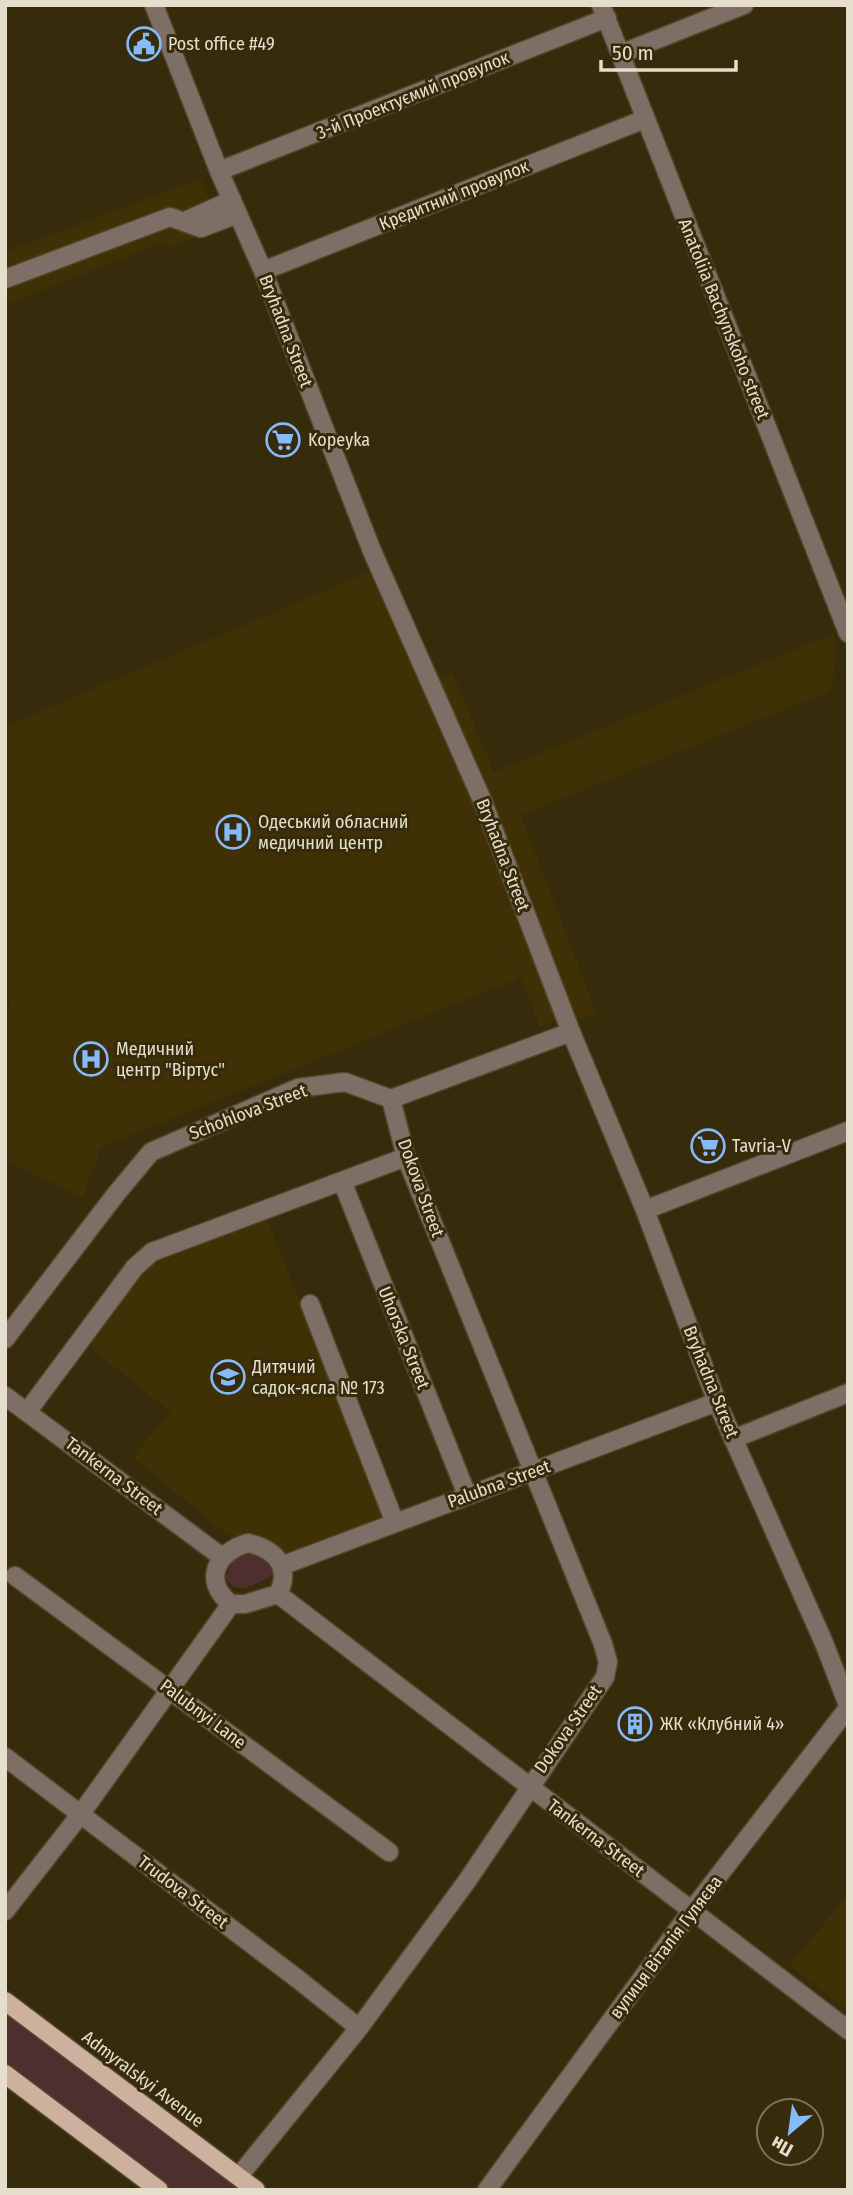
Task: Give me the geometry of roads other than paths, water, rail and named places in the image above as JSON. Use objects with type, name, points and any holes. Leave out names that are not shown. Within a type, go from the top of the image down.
[{"type":"main road","name":"Admyralskyi Avenue","points":[[5,2001],[257,2190]]},
{"type":"main road","points":[[5,2074],[159,2190]]},
{"type":"street","name":"Bryhadna Street","points":[[154,5],[219,171],[263,271],[372,551],[484,802],[571,1032],[645,1210],[717,1402],[824,1643],[848,1706]]},
{"type":"street","points":[[620,54],[744,5]]},
{"type":"street","name":"3-й Проектуємий провулок","points":[[219,171],[604,12]]},
{"type":"street","name":"Anatoliia Bachynskoho street","points":[[604,12],[848,633]]},
{"type":"street","name":"Кредитний провулок","points":[[263,271],[645,120]]},
{"type":"street","points":[[5,279],[170,217],[201,228],[235,207]]},
{"type":"street","points":[[391,1099],[571,1032]]},
{"type":"street","name":"Schohlova Street","points":[[5,1339],[151,1152],[298,1088],[345,1082],[391,1099]]},
{"type":"street","name":"Dokova Street","points":[[239,2176],[359,2028],[467,1881],[528,1786],[605,1676],[608,1662],[406,1157],[391,1099]]},
{"type":"street","points":[[645,1210],[848,1131]]},
{"type":"street","points":[[27,1412],[135,1267],[152,1252],[406,1157]]},
{"type":"street","name":"Uhorska Street","points":[[342,1181],[467,1495]]},
{"type":"street","points":[[310,1304],[394,1523]]},
{"type":"street","points":[[733,1439],[848,1393]]},
{"type":"street","name":"Tankerna Street","points":[[5,1396],[222,1557]]},
{"type":"street","name":"Palubna Street","points":[[281,1566],[717,1402]]},
{"type":"street","points":[[248,1544],[263,1546],[275,1555],[281,1566],[284,1583],[278,1594],[246,1604],[231,1604],[220,1596],[215,1583],[216,1569],[222,1557],[234,1548],[248,1544]]},
{"type":"street","name":"Palubnyi Lane","points":[[15,1576],[389,1852]]},
{"type":"street","name":"Tankerna Street","points":[[278,1594],[848,2030]]},
{"type":"street","points":[[5,1911],[80,1815],[231,1604]]},
{"type":"street","name":"вулиця Віталія Гуляєва","points":[[487,2190],[692,1910],[848,1706]]},
{"type":"street","name":"Trudova Street","points":[[5,1757],[359,2028]]},
{"type":"place","name":"Post office #49","points":[[144,44]]},
{"type":"place","name":"Kopeyka","points":[[283,440]]},
{"type":"place","name":"Одеський обласний медичний центр","points":[[233,832]]},
{"type":"place","name":"Медичний центр \"Віртус\"","points":[[91,1059]]},
{"type":"place","name":"Tavria-V","points":[[708,1146]]},
{"type":"place","name":"Дитячий садок-ясла № 173","points":[[228,1377]]},
{"type":"place","name":"ЖК «Клубний 4»","points":[[635,1724]]}]
